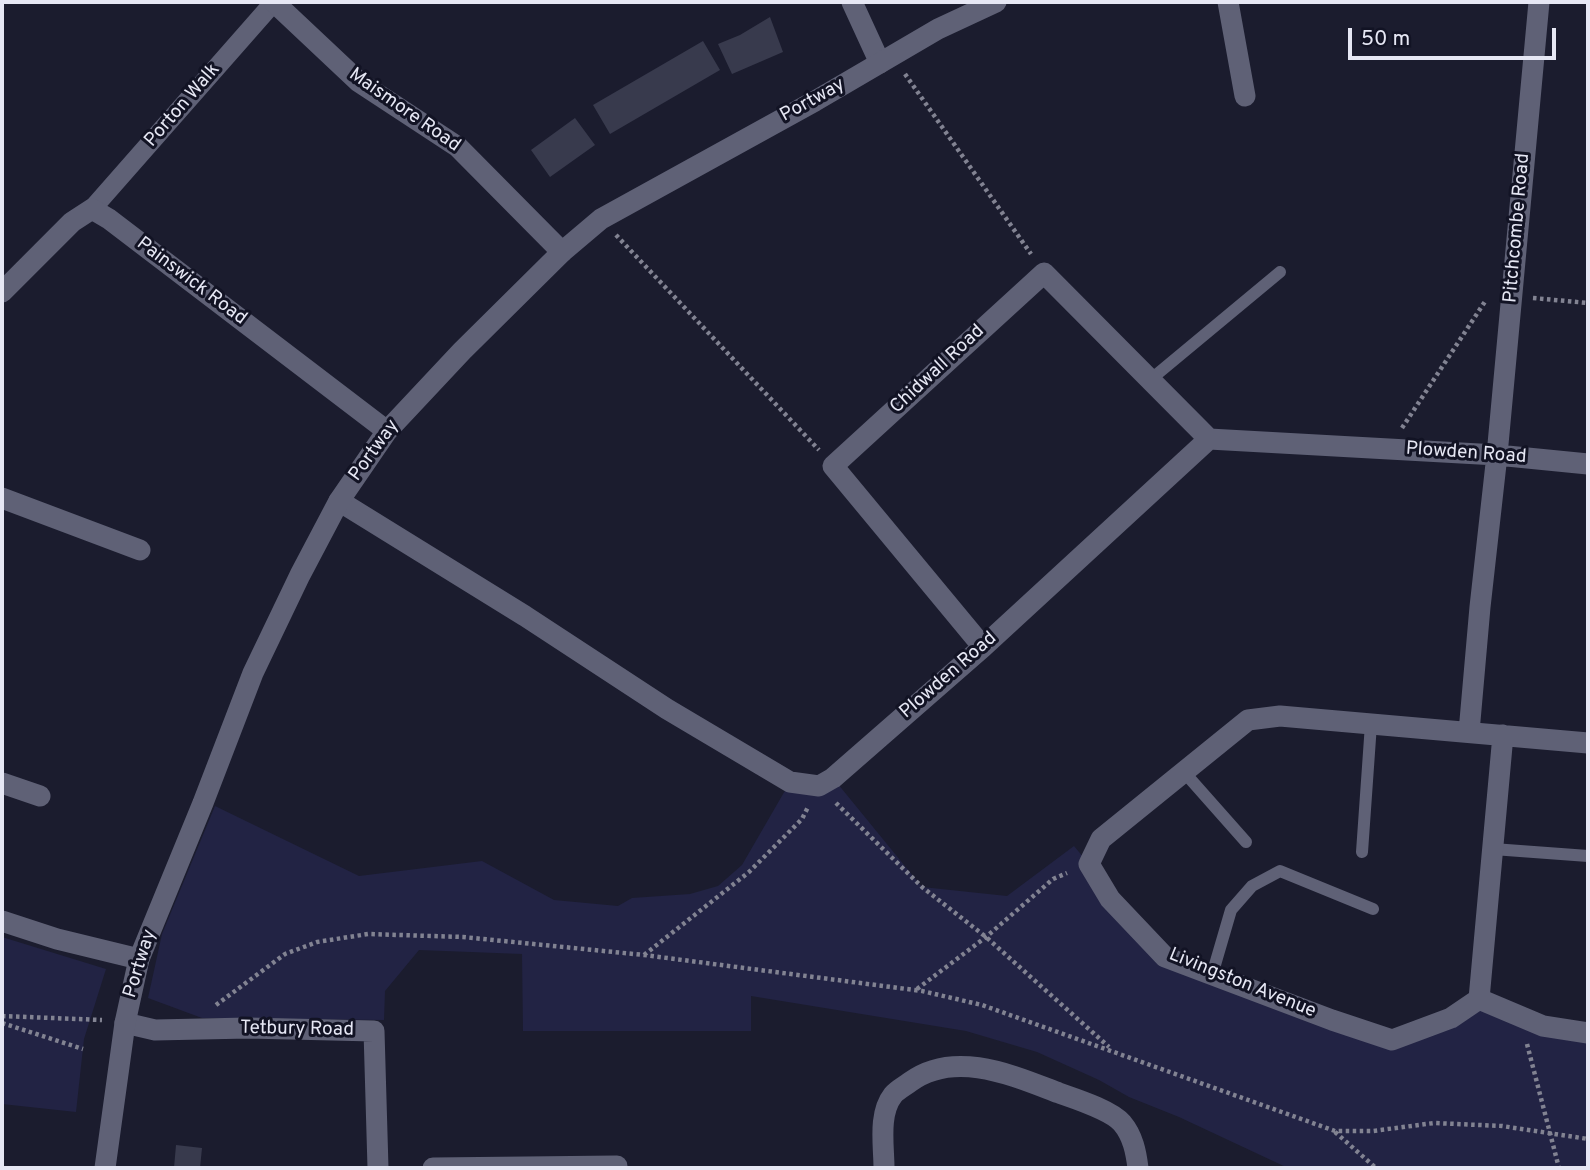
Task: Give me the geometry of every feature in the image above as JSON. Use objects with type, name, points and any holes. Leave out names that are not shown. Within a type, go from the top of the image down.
[{"type":"street","name":"Porton Walk","points":[[92,209],[274,2]]},
{"type":"street","name":"Maismore Road","points":[[274,2],[359,82],[458,147],[562,252]]},
{"type":"street","points":[[852,2],[886,60]]},
{"type":"street","name":"Portway","points":[[105,1168],[125,1023],[139,959],[253,673],[339,501],[387,431],[562,252],[601,219],[938,29],[996,2]]},
{"type":"street","points":[[1228,2],[1245,96]]},
{"type":"street","name":"Pitchcombe Road","points":[[1497,455],[1539,2]]},
{"type":"street","points":[[2,292],[72,222],[92,209]]},
{"type":"street","name":"Painswick Road","points":[[92,209],[109,219],[387,431]]},
{"type":"street","points":[[1044,273],[1209,439]]},
{"type":"street","name":"Chidwall Road","points":[[833,466],[1044,273]]},
{"type":"street","name":"Plowden Road","points":[[819,786],[843,770],[983,647],[1209,439],[1497,455],[1588,464]]},
{"type":"street","points":[[1469,732],[1479,607],[1497,455]]},
{"type":"street","points":[[833,466],[983,647]]},
{"type":"street","points":[[2,498],[140,550]]},
{"type":"street","points":[[339,501],[525,616],[667,709],[779,776],[790,782],[819,786]]},
{"type":"street","points":[[1089,864],[1101,839],[1248,720],[1280,716],[1588,743]]},
{"type":"street","points":[[1503,735],[1479,999],[1543,1026],[1588,1033]]},
{"type":"street","points":[[2,783],[40,796]]},
{"type":"street","name":"Livingston Avenue","points":[[1089,864],[1110,899],[1166,957],[1332,1020],[1392,1040],[1451,1018],[1479,999]]},
{"type":"street","points":[[2,922],[139,959]]},
{"type":"street","name":"Tetbury Road","points":[[125,1023],[155,1030],[374,1031],[378,1168]]},
{"type":"street","points":[[884,1168],[884,1114],[893,1094],[917,1077],[943,1068],[965,1067],[1002,1072],[1089,1104],[1111,1116],[1121,1122],[1136,1147],[1138,1168]]},
{"type":"street","points":[[433,1168],[617,1166]]},
{"type":"lane","points":[[1150,380],[1280,272]]},
{"type":"lane","points":[[1362,852],[1371,724]]},
{"type":"lane","points":[[1184,772],[1246,842]]},
{"type":"lane","points":[[1493,849],[1588,856]]},
{"type":"lane","points":[[1212,975],[1231,910],[1252,886],[1280,872],[1373,909]]},
{"type":"path","points":[[886,60],[1044,273]]},
{"type":"path","points":[[601,219],[833,466]]},
{"type":"path","points":[[1388,449],[1490,294],[1588,303]]},
{"type":"path","points":[[644,955],[750,872],[802,819],[819,786],[922,887],[986,937],[1112,1049]]},
{"type":"path","points":[[917,990],[986,937],[1053,879],[1089,864]]},
{"type":"path","points":[[207,1011],[285,954],[317,942],[368,934],[463,937],[644,955],[917,990],[982,1005],[1112,1049],[1335,1131],[1373,1131],[1434,1123],[1502,1126],[1588,1139]]},
{"type":"path","points":[[2,1016],[79,1018],[125,1023]]},
{"type":"path","points":[[1528,1020],[1523,1030],[1559,1168]]},
{"type":"path","points":[[2,1023],[83,1049]]},
{"type":"path","points":[[1335,1131],[1376,1168]]},
{"type":"shaded area","points":[[833,778],[922,887],[1007,896],[1074,846],[1166,957],[1391,1040],[1479,999],[1588,1033],[1588,1168],[1288,1168],[1179,1117],[1129,1097],[1037,1052],[966,1031],[751,996],[751,1031],[523,1031],[522,954],[419,950],[385,991],[384,1020],[202,1018],[148,998],[162,934],[215,806],[359,876],[482,861],[554,900],[618,906],[632,898],[690,894],[718,886],[742,865],[790,782]]},
{"type":"shaded area","points":[[2,937],[106,969],[84,1039],[76,1112],[2,1104]]},
{"type":"building","points":[[770,17],[783,52],[732,74],[718,44],[740,35]]},
{"type":"building","points":[[703,41],[720,70],[610,134],[593,105]]},
{"type":"building","points":[[575,118],[595,145],[550,177],[531,150]]},
{"type":"building","points":[[176,1145],[202,1148],[200,1168],[174,1168]]}]
